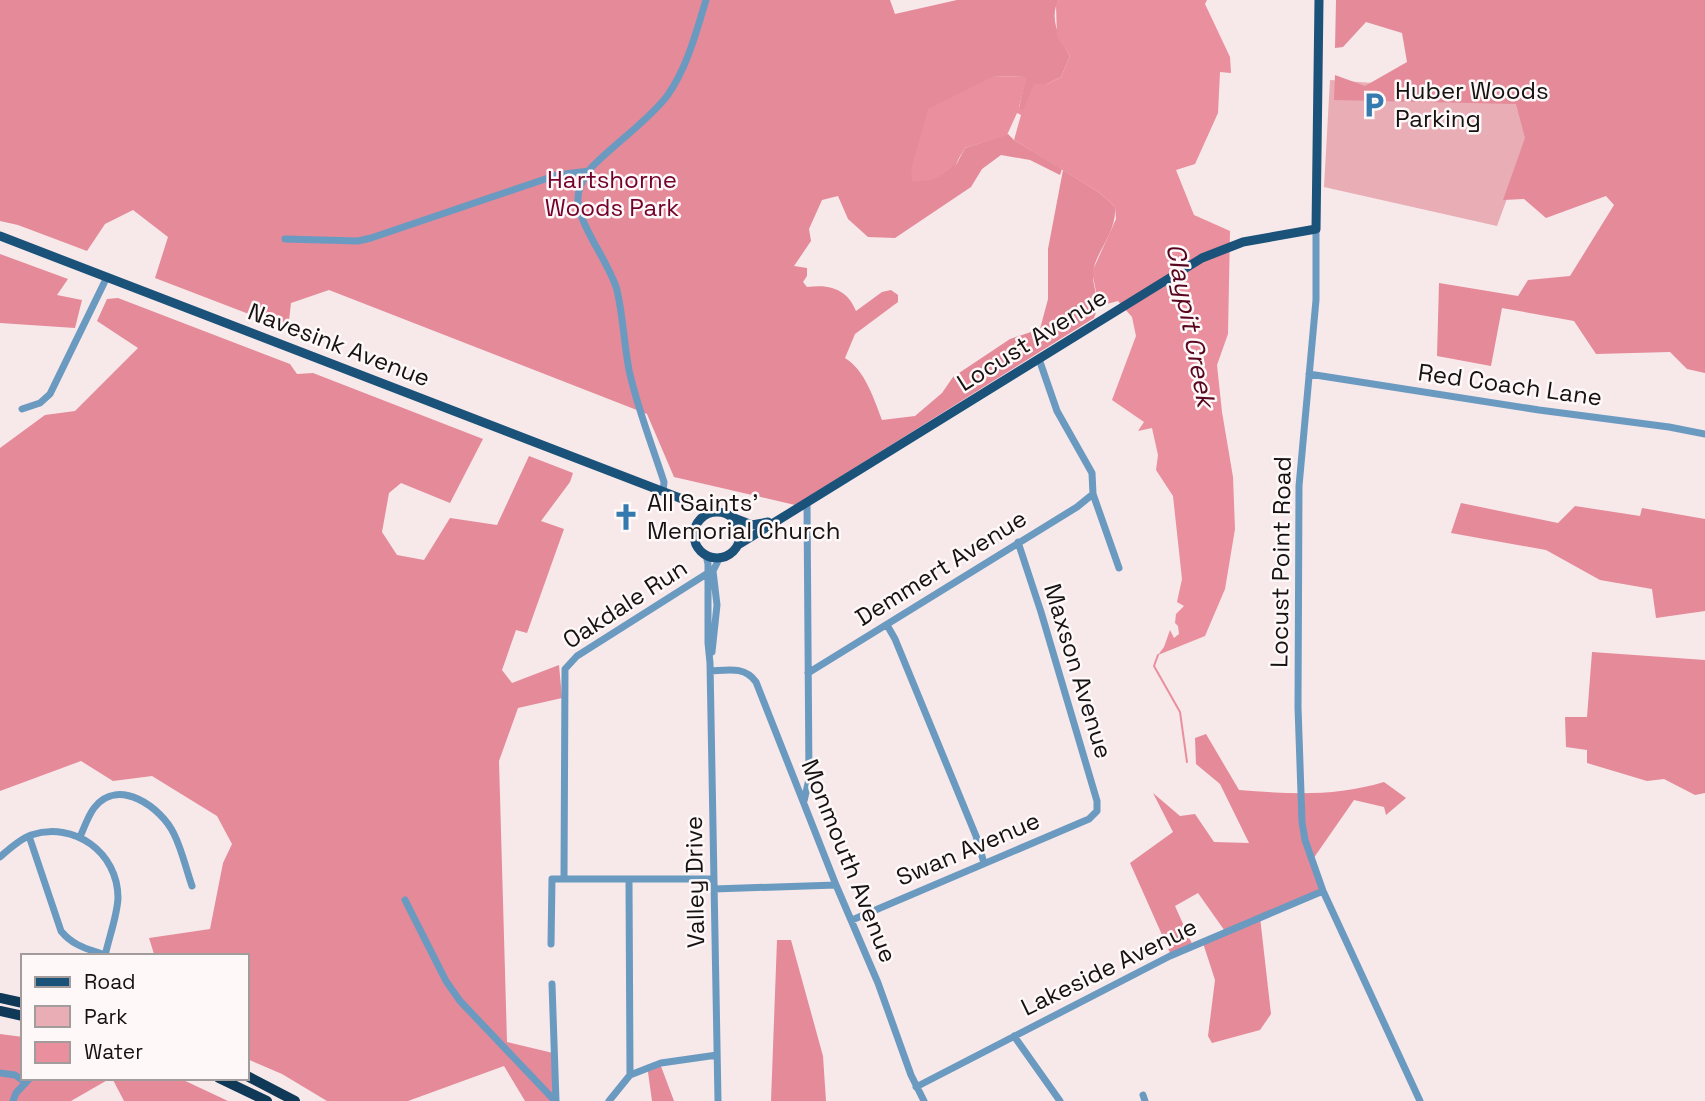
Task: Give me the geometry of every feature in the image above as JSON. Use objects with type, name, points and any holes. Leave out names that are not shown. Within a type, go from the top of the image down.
[{"type":"highway","points":[[0,998],[21,1003]]},
{"type":"highway","points":[[0,1011],[21,1016]]},
{"type":"highway","points":[[248,1077],[295,1101]]},
{"type":"highway","points":[[223,1080],[267,1101]]},
{"type":"main road","name":"Locust Point Road","points":[[1316,229],[1320,0]]},
{"type":"main road","name":"Locust Avenue","points":[[738,545],[1196,262],[1232,245],[1316,229]]},
{"type":"main road","name":"Navesink Avenue","points":[[0,236],[716,512]]},
{"type":"main road","name":"Navesink Avenue","points":[[663,492],[695,509],[699,520]]},
{"type":"main road","points":[[716,512],[734,518],[740,529],[738,545],[730,554],[720,557],[706,555],[698,548],[694,540],[694,530],[699,520],[716,512]]},
{"type":"main road","name":"Locust Avenue","points":[[734,518],[752,524],[783,517]]},
{"type":"street","points":[[663,492],[664,482],[629,369],[617,291],[579,207],[578,192],[589,171],[666,98],[683,68],[706,0]]},
{"type":"street","points":[[285,239],[358,241],[557,175],[589,171]]},
{"type":"street","name":"Locust Point Road","points":[[1316,229],[1316,292],[1299,486],[1300,777],[1305,840],[1323,891],[1419,1101]]},
{"type":"street","points":[[22,409],[40,403],[50,394],[107,277]]},
{"type":"street","points":[[1039,359],[1057,411],[1092,473],[1093,494],[1119,568]]},
{"type":"street","name":"Red Coach Lane","points":[[1309,374],[1705,434]]},
{"type":"street","name":"Demmert Avenue","points":[[808,673],[1077,507],[1093,494]]},
{"type":"street","points":[[804,801],[809,779],[807,503]]},
{"type":"street","name":"Maxson Avenue","points":[[1018,542],[1097,801],[1097,811]]},
{"type":"street","name":"Valley Drive","points":[[706,555],[718,1101]]},
{"type":"street","name":"Valley Drive","points":[[710,667],[717,605],[713,570],[720,557]]},
{"type":"street","name":"Oakdale Run","points":[[564,879],[565,669],[577,656],[708,573]]},
{"type":"street","points":[[887,625],[976,836],[984,863]]},
{"type":"street","name":"Monmouth Avenue","points":[[710,667],[741,671],[755,679],[836,885],[878,983],[916,1087],[924,1101]]},
{"type":"street","points":[[80,838],[94,807],[114,795],[132,796],[164,816],[175,834],[192,886]]},
{"type":"street","name":"Swan Avenue","points":[[852,920],[1089,819],[1097,811]]},
{"type":"street","points":[[0,857],[29,836],[45,832],[68,832],[89,842],[102,854],[117,885],[116,912],[105,954]]},
{"type":"street","points":[[29,836],[61,931],[68,940],[78,946],[102,954]]},
{"type":"street","points":[[551,944],[552,879],[713,879]]},
{"type":"street","points":[[629,880],[630,1075]]},
{"type":"street","points":[[713,889],[836,885]]},
{"type":"street","name":"Lakeside Avenue","points":[[916,1087],[1170,956],[1323,891]]},
{"type":"street","points":[[405,900],[446,981],[460,1001],[556,1101]]},
{"type":"street","points":[[552,984],[556,1101]]},
{"type":"street","points":[[1014,1036],[1060,1101]]},
{"type":"street","points":[[609,1101],[630,1075],[661,1063],[717,1055]]},
{"type":"street","points":[[0,1073],[21,1077]]},
{"type":"street","points":[[13,1101],[28,1080]]},
{"type":"green space","name":"Hartshorne Woods Park","points":[[0,0],[890,0],[895,14],[957,0],[1059,0],[1055,21],[1059,36],[1070,56],[1061,77],[1047,84],[1023,111],[1019,108],[1026,77],[994,76],[955,167],[965,148],[1008,134],[1062,169],[1060,175],[1030,160],[1001,155],[982,169],[971,187],[895,238],[868,237],[848,219],[838,196],[822,200],[809,229],[811,241],[794,266],[807,268],[807,276],[803,282],[807,287],[836,289],[848,297],[856,311],[882,292],[891,290],[898,295],[898,302],[855,334],[845,358],[863,377],[882,420],[915,416],[942,393],[953,377],[1010,339],[1040,329],[1048,299],[1048,249],[1063,170],[1100,193],[1115,207],[1109,235],[1094,267],[1093,281],[1097,301],[1094,318],[795,505],[674,477],[647,414],[329,290],[291,303],[288,329],[155,278],[168,237],[133,210],[105,224],[87,251],[0,221]]},
{"type":"green space","points":[[1336,0],[1705,0],[1705,373],[1687,369],[1670,352],[1596,354],[1574,321],[1502,308],[1491,366],[1437,356],[1439,283],[1518,296],[1528,280],[1570,276],[1614,205],[1606,196],[1546,218],[1524,199],[1503,200],[1525,138],[1516,104],[1334,100],[1335,75],[1365,86],[1407,62],[1402,33],[1366,22],[1343,47],[1335,48]]},
{"type":"green space","points":[[1608,3],[1705,40],[1705,336],[1554,315],[1622,205],[1539,111],[1497,226],[1324,187],[1330,80],[1504,92]]},
{"type":"green space","points":[[0,254],[68,279],[57,295],[82,300],[75,328],[0,323]]},
{"type":"green space","points":[[118,298],[290,364],[297,374],[313,373],[483,439],[450,503],[401,483],[389,493],[382,532],[397,555],[424,560],[450,518],[497,525],[529,456],[573,473],[570,482],[541,521],[564,529],[527,633],[516,630],[502,670],[512,683],[559,665],[562,698],[518,708],[499,761],[507,1042],[553,1053],[555,1101],[525,1101],[504,1066],[408,1101],[327,1101],[282,1074],[248,1059],[248,954],[154,954],[149,938],[210,929],[223,863],[232,844],[217,816],[152,776],[113,781],[81,761],[0,791],[0,448],[45,415],[75,411],[138,348],[97,321],[107,299]]},
{"type":"green space","points":[[1461,503],[1558,523],[1575,506],[1640,516],[1642,508],[1705,519],[1705,611],[1656,618],[1652,589],[1600,580],[1546,550],[1451,533]]},
{"type":"green space","points":[[1592,652],[1705,660],[1705,793],[1695,795],[1664,779],[1647,781],[1587,763],[1587,750],[1566,747],[1565,717],[1587,717]]},
{"type":"green space","points":[[1206,734],[1239,790],[1330,792],[1384,782],[1406,798],[1386,815],[1384,807],[1354,800],[1313,859],[1323,889],[1260,917],[1271,1014],[1260,1030],[1212,1043],[1208,1036],[1215,980],[1203,943],[1227,934],[1198,893],[1175,906],[1193,946],[1171,955],[1130,863],[1173,832],[1153,793],[1180,816],[1195,814],[1214,842],[1249,843],[1220,784],[1196,764],[1195,738]]},
{"type":"green space","points":[[777,940],[791,940],[823,1056],[826,1101],[771,1101]]},
{"type":"green space","points":[[0,1034],[21,1037],[21,1080],[108,1080],[71,1101],[0,1101]]},
{"type":"green space","points":[[659,1061],[674,1101],[652,1101],[647,1065]]},
{"type":"green space","points":[[113,1080],[183,1080],[228,1101],[124,1101]]},
{"type":"water","points":[[1059,0],[1207,0],[1205,4],[1230,57],[1231,73],[1220,72],[1218,113],[1195,164],[1176,170],[1194,215],[1230,231],[1228,334],[1217,365],[1233,477],[1235,529],[1225,589],[1205,636],[1158,655],[1170,630],[1174,638],[1179,634],[1175,623],[1176,614],[1184,606],[1177,602],[1182,579],[1173,496],[1156,470],[1158,455],[1152,428],[1138,431],[1144,422],[1112,400],[1136,336],[1132,317],[1118,301],[1099,306],[1092,272],[1116,219],[1115,207],[1100,193],[1014,140],[1021,115],[1017,113],[1007,135],[965,148],[944,174],[930,180],[912,181],[911,169],[928,109],[994,76],[1027,77],[1019,107],[1023,110],[1034,84],[1047,84],[1061,77],[1070,56],[1057,37],[1056,5]]},
{"type":"waterway","name":"Claypit Creek","points":[[1158,655],[1154,666],[1180,712],[1187,762]]},
{"type":"place","name":"Huber Woods Parking","points":[[1374,105]]},
{"type":"place","name":"All Saints' Memorial Church","points":[[626,517]]}]
